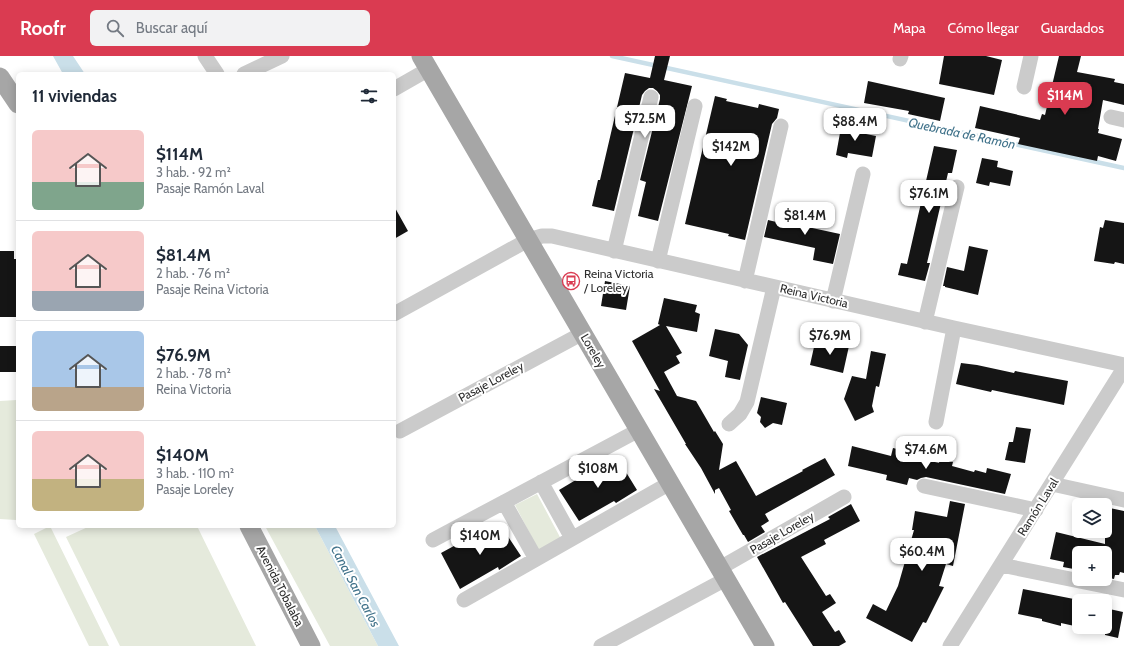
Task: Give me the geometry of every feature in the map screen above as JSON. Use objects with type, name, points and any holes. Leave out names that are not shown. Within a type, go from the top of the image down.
[{"type":"main road","name":"Loreley","points":[[425,63],[765,646]]},
{"type":"main road","points":[[0,77],[16,101]]},
{"type":"main road","name":"Avenida Tobalaba","points":[[250,528],[311,646]]},
{"type":"street","points":[[205,56],[216,72]]},
{"type":"street","points":[[248,72],[282,56]]},
{"type":"street","points":[[1024,87],[1031,56]]},
{"type":"street","points":[[396,87],[425,63]]},
{"type":"street","points":[[614,251],[651,97]]},
{"type":"street","points":[[658,261],[695,106]]},
{"type":"street","points":[[745,281],[781,126]]},
{"type":"street","points":[[833,301],[863,174]]},
{"type":"street","points":[[925,322],[957,187]]},
{"type":"street","name":"Reina Victoria","points":[[528,240],[542,236],[552,236],[1124,366]]},
{"type":"street","points":[[396,313],[528,240]]},
{"type":"street","points":[[729,424],[740,414],[747,402],[774,287]]},
{"type":"street","points":[[936,422],[954,328]]},
{"type":"street","name":"Pasaje Loreley","points":[[400,431],[583,334]]},
{"type":"street","name":"Ramón Laval","points":[[950,646],[1002,565],[1124,366]]},
{"type":"street","points":[[434,540],[639,430]]},
{"type":"street","points":[[541,482],[572,538]]},
{"type":"street","points":[[464,600],[670,483]]},
{"type":"street","points":[[1052,484],[1124,500]]},
{"type":"street","points":[[924,486],[1036,510]]},
{"type":"street","name":"Pasaje Loreley","points":[[601,646],[723,574],[844,497]]},
{"type":"street","points":[[504,502],[536,559]]},
{"type":"street","points":[[1002,565],[1124,590]]},
{"type":"shaded area","points":[[16,400],[16,520],[0,519],[0,401]]},
{"type":"shaded area","points":[[537,494],[561,539],[539,551],[515,505]]},
{"type":"shaded area","points":[[46,528],[51,528],[109,646],[89,646],[34,534]]},
{"type":"shaded area","points":[[86,528],[198,528],[256,646],[120,646],[66,537]]},
{"type":"shaded area","points":[[266,528],[316,528],[378,646],[330,646]]},
{"type":"water","points":[[53,56],[73,56],[84,72],[62,72]]},
{"type":"water","name":"Canal San Carlos","points":[[316,528],[336,528],[399,646],[378,646]]},
{"type":"building","points":[[655,56],[670,56],[664,80],[692,86],[658,221],[638,216],[646,182],[640,180],[660,99],[660,95],[653,88],[649,88],[642,95],[614,211],[592,206],[598,180],[600,180],[625,73],[650,78]]},
{"type":"building","points":[[944,56],[986,56],[1002,60],[994,95],[939,84]]},
{"type":"building","points":[[1059,56],[1081,56],[1077,72],[1115,79],[1114,82],[1124,84],[1124,105],[1103,100],[1098,129],[1098,133],[1122,139],[1116,161],[1098,156],[1097,161],[1018,144],[1020,138],[975,128],[980,106],[1040,120],[1042,114],[1045,115]]},
{"type":"building","points":[[868,81],[945,98],[940,121],[908,114],[909,111],[864,103]]},
{"type":"building","points":[[715,96],[727,99],[726,101],[758,108],[759,104],[779,109],[777,118],[772,124],[745,240],[728,236],[729,234],[685,224]]},
{"type":"building","points":[[842,122],[857,125],[856,132],[876,136],[872,157],[848,153],[847,158],[836,155]]},
{"type":"building","points":[[934,146],[957,150],[952,173],[948,173],[927,263],[930,263],[925,281],[898,275],[901,263],[907,264]]},
{"type":"building","points":[[982,158],[998,161],[997,167],[1013,171],[1010,186],[990,182],[989,186],[976,183]]},
{"type":"building","points":[[794,204],[807,207],[803,226],[840,234],[833,264],[813,260],[815,248],[764,237],[768,220],[789,225]]},
{"type":"building","points":[[396,210],[408,231],[396,238]]},
{"type":"building","points":[[1105,220],[1124,223],[1124,264],[1094,261],[1100,227],[1103,228]]},
{"type":"building","points":[[969,246],[988,250],[978,295],[943,286],[947,267],[964,271]]},
{"type":"building","points":[[0,251],[14,251],[14,259],[16,259],[16,317],[0,317]]},
{"type":"building","points":[[605,281],[630,286],[626,310],[601,306]]},
{"type":"building","points":[[664,298],[697,305],[695,312],[700,314],[697,332],[666,326],[682,353],[676,356],[680,363],[664,372],[677,396],[696,401],[714,432],[715,431],[723,444],[719,470],[736,461],[756,496],[825,458],[835,475],[765,514],[769,521],[761,526],[765,532],[748,542],[729,511],[731,510],[719,488],[715,490],[715,494],[701,468],[685,444],[654,389],[660,391],[632,341],[660,325],[658,324]]},
{"type":"building","points":[[715,329],[739,334],[748,345],[740,380],[725,377],[728,361],[709,356]]},
{"type":"building","points":[[816,338],[849,346],[843,373],[810,365]]},
{"type":"building","points":[[0,346],[16,346],[16,372],[0,372]]},
{"type":"building","points":[[871,351],[886,354],[879,387],[876,386],[872,406],[874,412],[855,421],[844,399],[852,376],[866,379]]},
{"type":"building","points":[[961,363],[1068,381],[1064,405],[956,384]]},
{"type":"building","points":[[761,397],[787,403],[782,425],[773,423],[765,428],[760,422],[761,417],[757,413]]},
{"type":"building","points":[[1016,427],[1031,429],[1025,463],[1005,460],[1009,442],[1013,442]]},
{"type":"building","points":[[852,446],[891,456],[893,448],[914,453],[914,457],[939,463],[940,458],[953,462],[952,466],[974,472],[975,470],[986,473],[987,468],[1011,474],[1005,494],[926,477],[917,480],[909,478],[907,485],[886,480],[887,475],[848,466]]},
{"type":"building","points":[[616,456],[637,490],[616,503],[614,501],[579,521],[559,490]]},
{"type":"building","points":[[950,501],[965,504],[953,566],[946,564],[939,586],[944,587],[926,623],[923,622],[912,642],[866,618],[873,604],[886,611],[898,586],[914,530],[912,530],[915,511],[947,517]]},
{"type":"building","points":[[851,504],[860,521],[824,540],[826,544],[801,557],[826,596],[830,594],[836,603],[822,612],[835,632],[839,630],[846,642],[839,646],[813,646],[785,602],[783,603],[757,557],[830,519],[828,517]]},
{"type":"building","points":[[1112,508],[1124,511],[1124,573],[1120,572],[1119,575],[1115,575],[1114,579],[1112,579],[1112,546],[1072,546],[1072,569],[1063,567],[1064,562],[1050,559],[1056,532],[1072,536],[1072,538],[1080,538],[1105,544],[1105,538],[1112,538]]},
{"type":"building","points":[[499,523],[521,556],[499,570],[498,567],[460,589],[441,553],[463,541],[464,545]]},
{"type":"building","points":[[1023,589],[1072,599],[1072,625],[1061,623],[1061,626],[1042,621],[1042,619],[1018,614]]},
{"type":"building","points":[[1112,610],[1123,612],[1118,638],[1105,635],[1112,634]]},
{"type":"waterway","name":"Quebrada de Ramón","points":[[612,56],[1124,168]]},
{"type":"place","name":"Reina Victoria / Loreley","points":[[571,281]]}]
